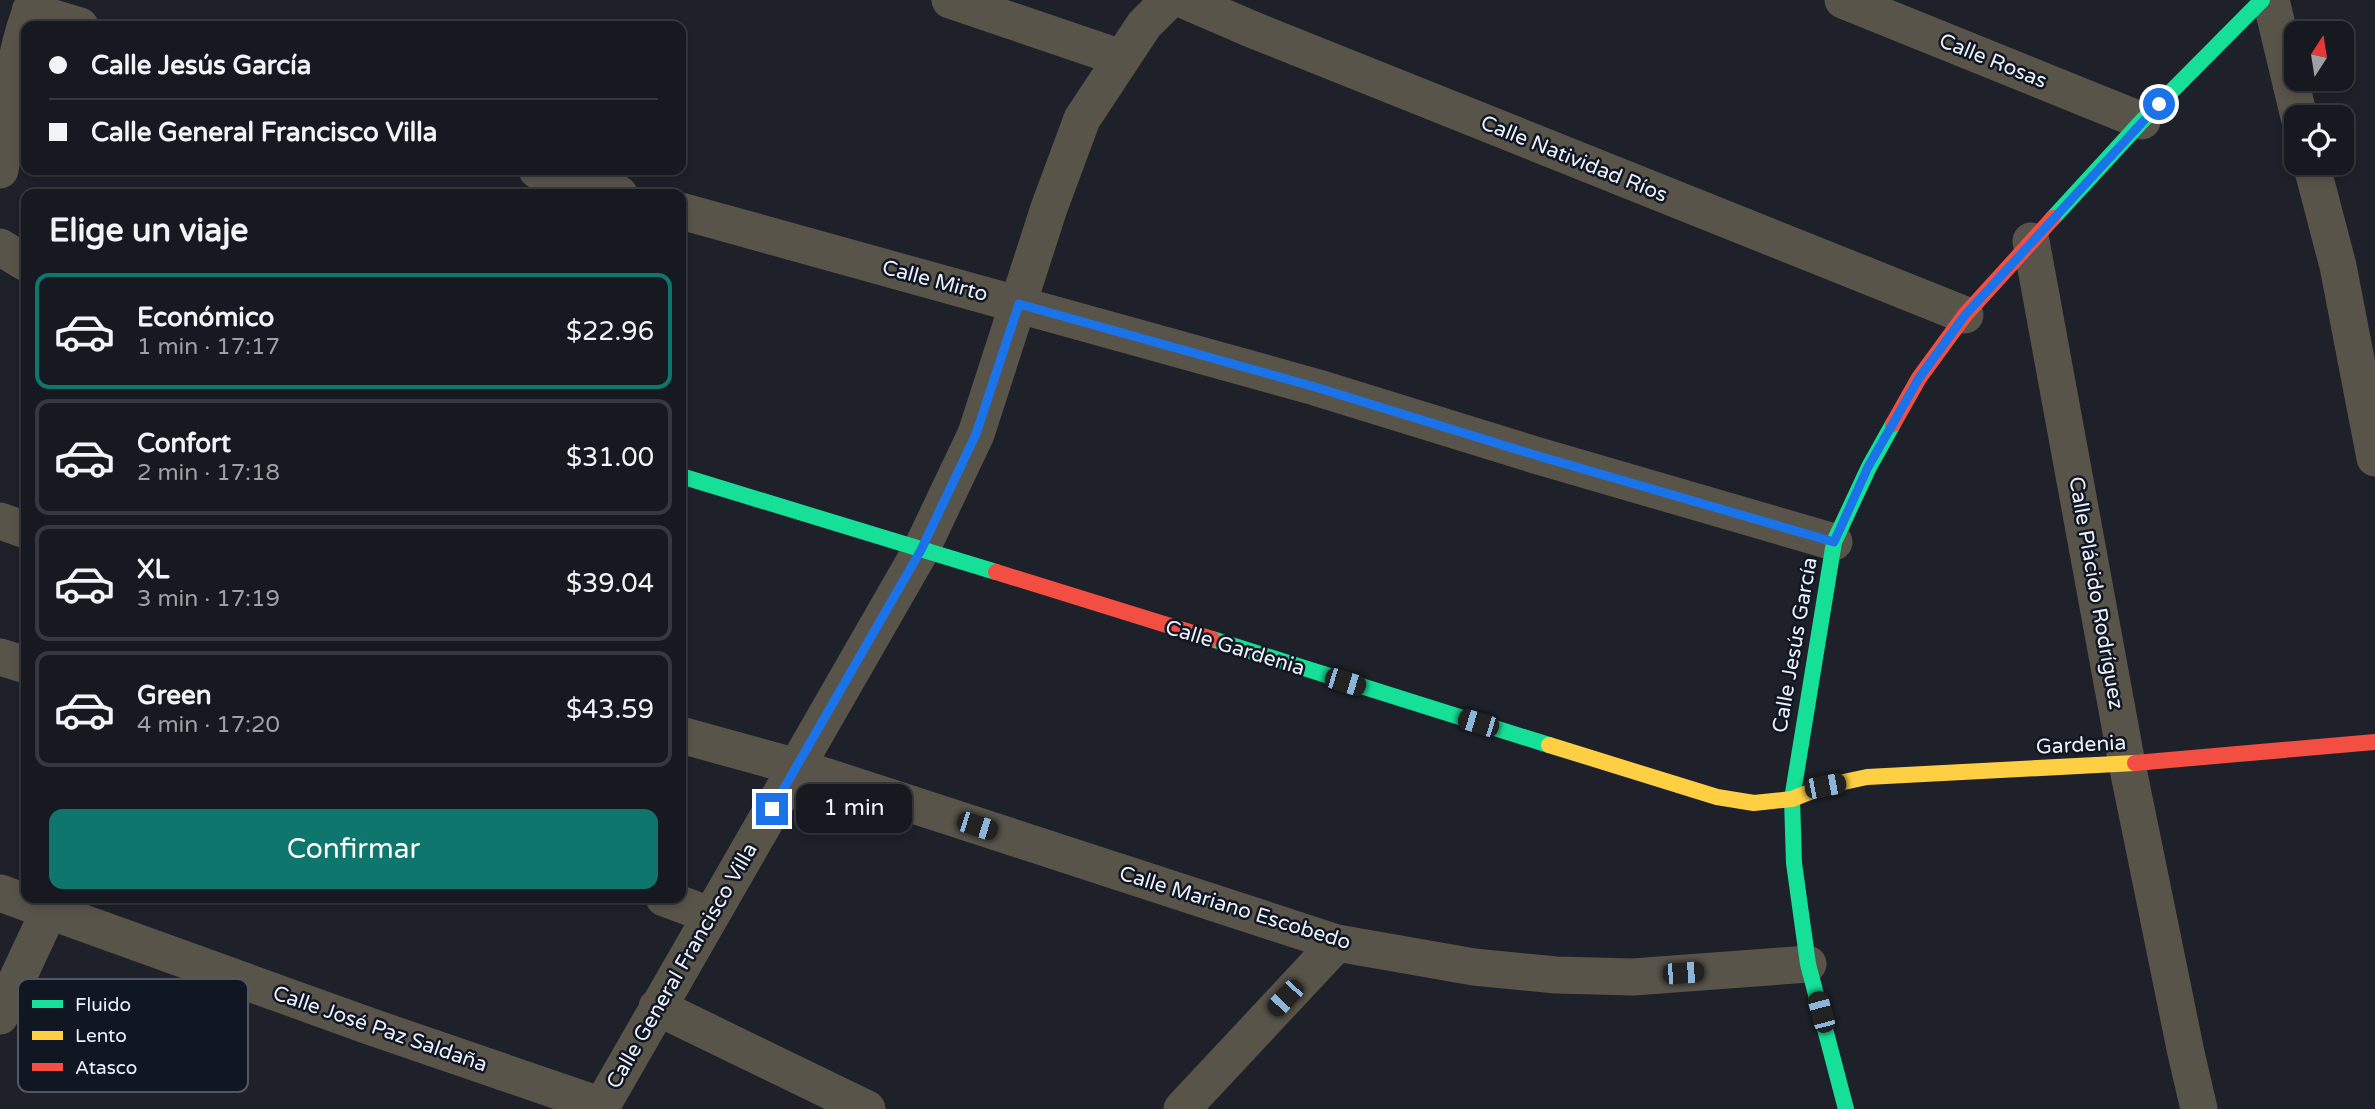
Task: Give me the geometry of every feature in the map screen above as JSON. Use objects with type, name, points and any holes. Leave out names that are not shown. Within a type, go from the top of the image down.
[{"type":"street","points":[[950,0],[1121,58]]},
{"type":"street","name":"Calle General Francisco Villa","points":[[601,1107],[921,550],[976,434],[1049,208],[1082,119],[1144,25],[1169,0]]},
{"type":"street","name":"Calle Natividad Ríos","points":[[1184,0],[1965,315]]},
{"type":"street","name":"Calle Rosas","points":[[1843,0],[2142,121]]},
{"type":"street","name":"Calle Jesús García","points":[[1846,1109],[1808,964],[1794,863],[1792,799],[1834,542],[1868,467],[1919,378],[1965,315],[2142,121],[2262,0]]},
{"type":"street","points":[[2271,0],[2296,105]]},
{"type":"street","points":[[33,5],[69,21]]},
{"type":"street","points":[[0,170],[21,44]]},
{"type":"street","points":[[554,175],[602,189]]},
{"type":"street","points":[[2314,175],[2338,266],[2375,458]]},
{"type":"street","name":"Calle Mirto","points":[[686,212],[1315,387],[1535,455],[1834,542]]},
{"type":"street","name":"Calle Plácido Rodríguez","points":[[2031,241],[2127,764],[2199,1109]]},
{"type":"street","points":[[0,247],[21,260]]},
{"type":"street","name":"Calle Gardenia","points":[[686,477],[821,517],[1717,797],[1754,803],[1792,799]]},
{"type":"street","points":[[0,520],[21,528]]},
{"type":"street","points":[[0,657],[21,663]]},
{"type":"street","name":"Calle Mariano Escobedo","points":[[686,736],[797,767],[1337,943],[1474,967],[1556,975],[1633,976],[1808,964]]},
{"type":"street","name":"Gardenia","points":[[1792,799],[1825,786],[1867,777],[2127,764],[2375,742]]},
{"type":"street","name":"Calle José Paz Saldaña","points":[[0,893],[21,897]]},
{"type":"street","points":[[678,903],[710,915]]},
{"type":"street","points":[[0,1016],[52,904]]},
{"type":"street","name":"Calle José Paz Saldaña","points":[[52,904],[247,979]]},
{"type":"street","points":[[1182,1109],[1337,943]]},
{"type":"street","name":"Calle José Paz Saldaña","points":[[248,979],[369,1026],[601,1107]]},
{"type":"street","points":[[657,1007],[867,1109]]},
{"type":"traffic: fast","points":[[2053,218],[2142,121],[2262,0]]},
{"type":"traffic: fast","points":[[1846,1109],[1808,964],[1794,863],[1792,799],[1834,542],[1869,467],[1893,424]]},
{"type":"traffic: fast","points":[[686,478],[996,572]]},
{"type":"traffic: fast","points":[[1212,639],[1549,745]]},
{"type":"traffic: slow","points":[[1549,745],[1717,797],[1754,803],[1792,799],[1825,786],[1867,777],[2135,763]]},
{"type":"traffic: jam","points":[[1893,424],[1919,378],[1965,315],[2053,218]]},
{"type":"traffic: jam","points":[[996,572],[1212,639]]},
{"type":"traffic: jam","points":[[2135,763],[2375,742]]},
{"type":"route","points":[[772,809],[921,550],[976,434],[1019,304],[1315,387],[1535,455],[1834,542],[1868,467],[1919,378],[1965,315],[2159,104]]}]
